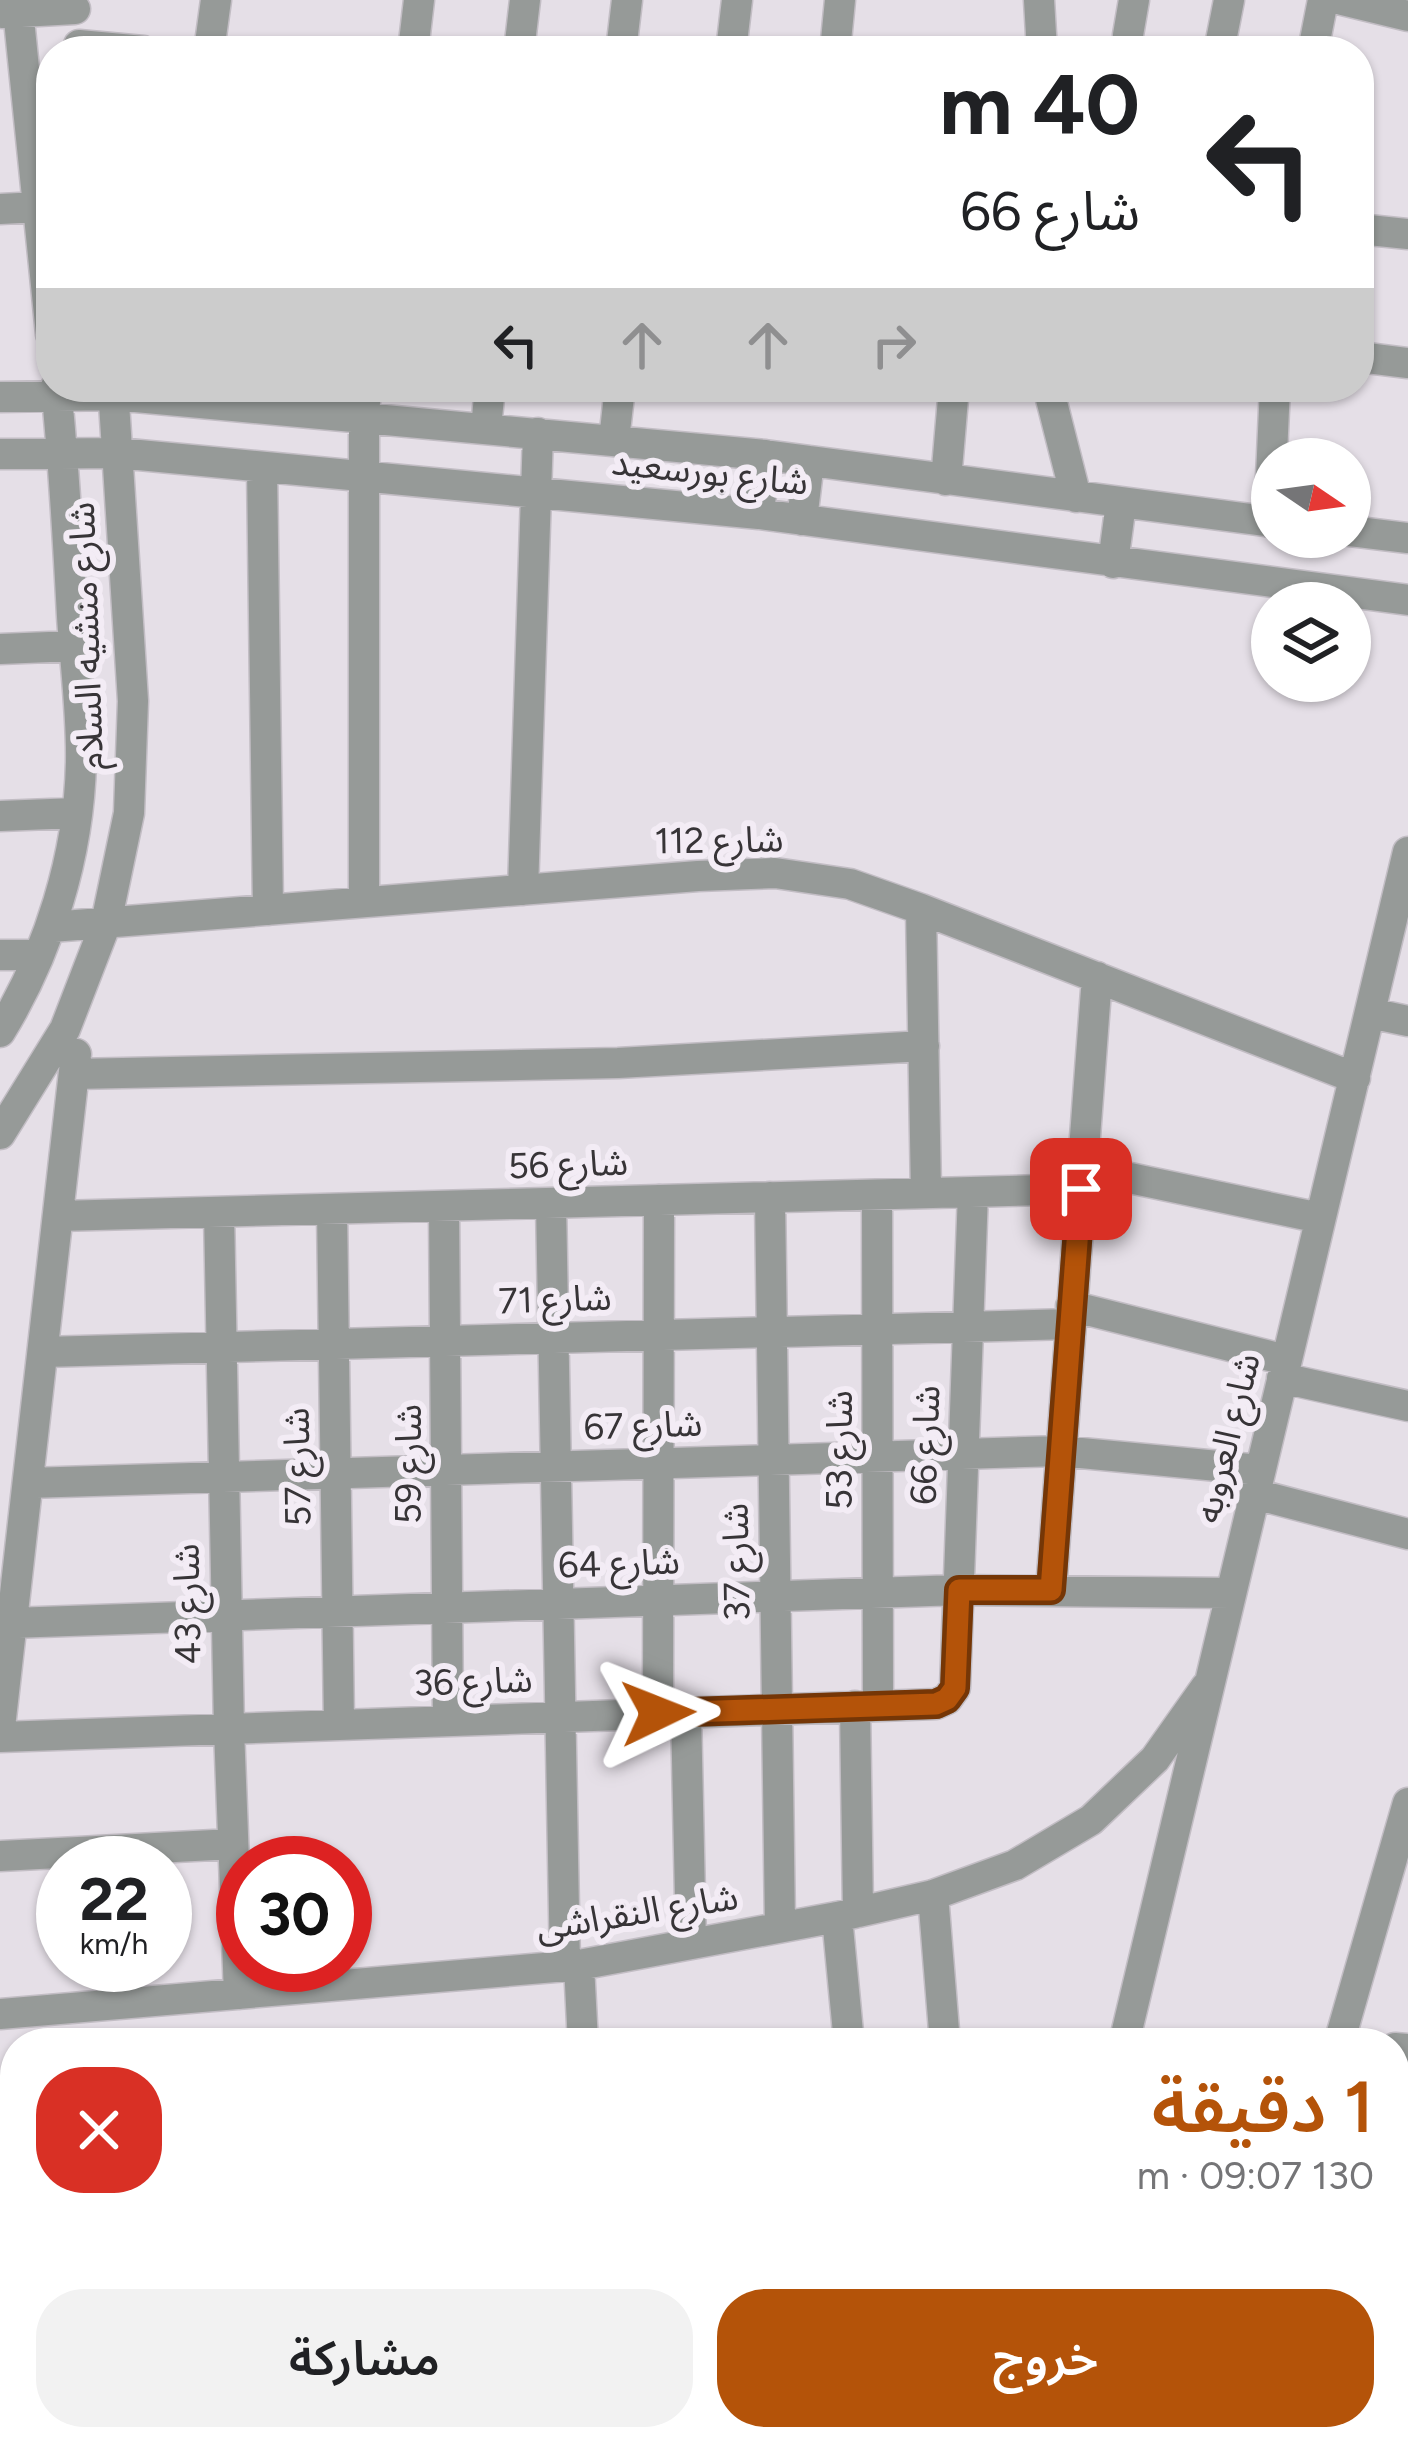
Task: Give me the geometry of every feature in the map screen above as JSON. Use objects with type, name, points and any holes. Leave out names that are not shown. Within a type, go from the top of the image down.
[{"type":"street","points":[[211,36],[216,0]]},
{"type":"street","points":[[414,36],[418,0]]},
{"type":"street","points":[[521,36],[525,0]]},
{"type":"street","points":[[623,36],[627,0]]},
{"type":"street","points":[[732,36],[737,0]]},
{"type":"street","points":[[836,36],[840,0]]},
{"type":"street","points":[[1039,0],[1041,36]]},
{"type":"street","points":[[1129,36],[1134,0]]},
{"type":"street","points":[[1222,36],[1228,0]]},
{"type":"street","points":[[1315,36],[1323,0]]},
{"type":"street","points":[[1342,0],[1408,16]]},
{"type":"street","points":[[36,192],[12,9],[74,4],[78,36]]},
{"type":"street","points":[[0,209],[36,207]]},
{"type":"street","points":[[1374,231],[1408,234]]},
{"type":"street","points":[[1374,359],[1408,363]]},
{"type":"street","name":"شارع بورسعيد","points":[[0,397],[36,394]]},
{"type":"street","name":"شارع منشيه السلام","points":[[0,1031],[44,941],[74,842],[81,762],[58,402]]},
{"type":"street","name":"شارع منشيه السلام","points":[[0,1134],[65,1029],[106,922],[128,813],[133,701],[114,402]]},
{"type":"street","points":[[364,902],[365,402]]},
{"type":"street","name":"شارع بورسعيد","points":[[365,402],[486,428],[765,455],[1251,520]]},
{"type":"street","points":[[486,428],[489,402]]},
{"type":"street","points":[[614,440],[618,402]]},
{"type":"street","points":[[946,479],[953,402]]},
{"type":"street","points":[[1052,402],[1076,497]]},
{"type":"street","points":[[1273,438],[1274,402]]},
{"type":"street","points":[[523,890],[538,433]]},
{"type":"street","name":"شارع بورسعيد","points":[[0,454],[118,453],[759,514],[1408,600]]},
{"type":"street","points":[[759,514],[765,455]]},
{"type":"street","points":[[802,520],[808,461]]},
{"type":"street","points":[[262,466],[268,910]]},
{"type":"street","points":[[1114,563],[1121,503]]},
{"type":"street","points":[[1371,534],[1408,538]]},
{"type":"street","points":[[0,649],[74,646]]},
{"type":"street","points":[[0,816],[76,813]]},
{"type":"street","name":"شارع العروبه","points":[[1127,2028],[1408,852]]},
{"type":"street","name":"شارع 112","points":[[0,956],[106,922],[775,873],[850,884],[922,909],[1355,1078]]},
{"type":"street","points":[[922,909],[926,1193]]},
{"type":"street","points":[[0,1727],[20,1462],[43,1352],[85,976]]},
{"type":"street","points":[[1051,1590],[1097,977]]},
{"type":"street","points":[[1370,1012],[1408,1021]]},
{"type":"street","points":[[74,1074],[618,1063],[924,1046]]},
{"type":"street","name":"شارع 56","points":[[58,1216],[974,1192],[1082,1179],[1320,1218]]},
{"type":"street","name":"شارع 66","points":[[947,1699],[955,1688],[974,1192]]},
{"type":"street","name":"شارع 53","points":[[849,2028],[848,1914],[878,1592],[878,1195]]},
{"type":"street","name":"شارع 37","points":[[770,1197],[780,1927]]},
{"type":"street","points":[[659,1200],[658,1600],[691,1944]]},
{"type":"street","points":[[550,1203],[560,1717],[572,1965],[582,2028]]},
{"type":"street","name":"شارع 59","points":[[444,1206],[448,1721]]},
{"type":"street","name":"شارع 57","points":[[332,1209],[339,1725]]},
{"type":"street","name":"شارع 43","points":[[218,1212],[233,1836]]},
{"type":"street","name":"شارع 71","points":[[43,1352],[968,1327],[1070,1315],[1408,1406]]},
{"type":"street","name":"شارع 67","points":[[20,1462],[224,1476],[1060,1451],[1257,1482],[1408,1534]]},
{"type":"street","name":"شارع 64","points":[[9,1603],[226,1616],[959,1590],[1230,1593]]},
{"type":"street","name":"شارع النقراشى","points":[[0,2014],[572,1965],[933,1895],[1016,1865],[1091,1820],[1155,1759],[1206,1687]]},
{"type":"street","name":"شارع 36","points":[[0,1737],[936,1704],[947,1699]]},
{"type":"street","points":[[1346,2028],[1398,1869],[1408,1803]]},
{"type":"street","points":[[0,1856],[216,1845]]},
{"type":"street","points":[[933,1895],[944,2028]]},
{"type":"route","points":[[658,1713],[936,1704],[955,1688],[959,1590],[1051,1590],[1081,1189]]}]
